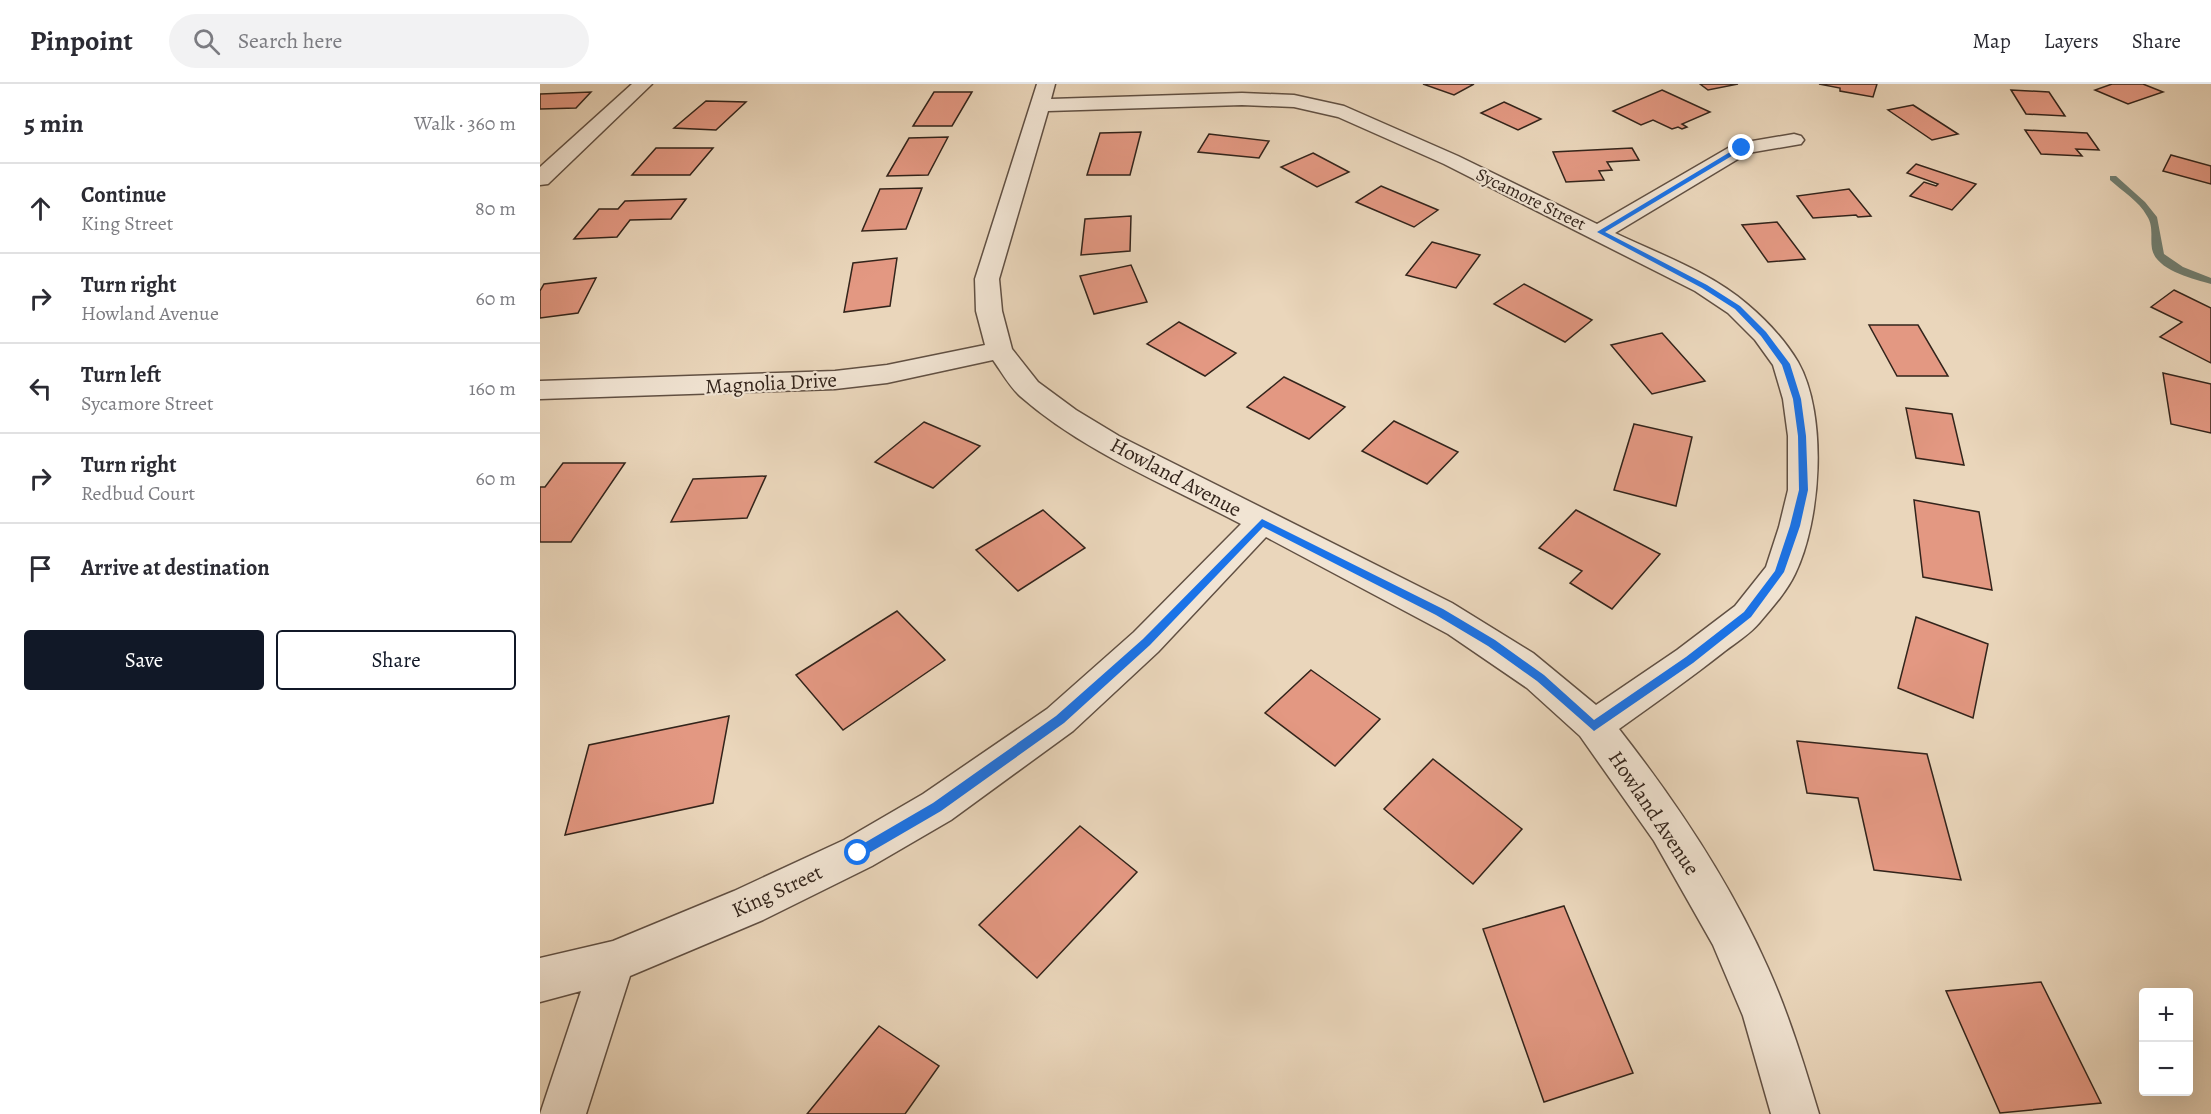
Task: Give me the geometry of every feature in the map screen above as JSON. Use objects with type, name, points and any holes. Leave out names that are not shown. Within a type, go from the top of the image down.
[{"type":"street","points":[[540,179],[576,143],[643,84]]},
{"type":"street","name":"Sycamore Street","points":[[1043,94],[1242,99],[1317,105],[1344,112],[1451,160],[1600,232],[1704,286],[1737,308],[1764,334],[1786,364],[1797,399],[1802,436],[1803,490],[1795,526],[1780,572],[1747,615],[1689,660],[1594,726]]},
{"type":"street","name":"Howland Avenue","points":[[1043,94],[987,279],[989,311],[999,350],[1028,388],[1066,417],[1109,443],[1440,612],[1491,643],[1541,678],[1594,726],[1666,823],[1708,895],[1753,984],[1778,1051],[1795,1114]]},
{"type":"street","points":[[1600,232],[1742,148],[1794,141]]},
{"type":"street","points":[[540,146],[576,143]]},
{"type":"street","name":"Magnolia Drive","points":[[540,390],[835,380],[887,374],[999,350]]},
{"type":"street","name":"King Street","points":[[540,980],[613,962],[748,906],[838,863],[937,807],[1060,720],[1146,642],[1262,522]]},
{"type":"street","points":[[562,1114],[613,962]]},
{"type":"building","points":[[1423,84],[1474,84],[1454,95]]},
{"type":"building","points":[[1700,84],[1738,84],[1708,90]]},
{"type":"building","points":[[1819,84],[1877,84],[1873,97],[1840,91],[1840,88]]},
{"type":"building","points":[[2112,84],[2143,84],[2163,92],[2128,104],[2095,90]]},
{"type":"building","points":[[1662,90],[1710,112],[1682,124],[1687,127],[1672,129],[1653,120],[1641,125],[1613,111]]},
{"type":"building","points":[[2011,90],[2049,92],[2065,116],[2026,114]]},
{"type":"building","points":[[591,92],[576,108],[540,109],[540,94]]},
{"type":"building","points":[[934,92],[972,92],[952,126],[913,126]]},
{"type":"building","points":[[706,101],[746,102],[716,130],[674,128]]},
{"type":"building","points":[[1504,102],[1541,119],[1518,130],[1481,113]]},
{"type":"building","points":[[1913,105],[1958,134],[1932,140],[1888,110]]},
{"type":"building","points":[[2025,130],[2087,133],[2099,150],[2076,149],[2082,156],[2041,154]]},
{"type":"building","points":[[1141,132],[1130,175],[1087,175],[1100,133]]},
{"type":"building","points":[[1209,134],[1269,141],[1259,158],[1198,152]]},
{"type":"building","points":[[948,137],[928,175],[887,176],[909,138]]},
{"type":"building","points":[[656,148],[713,148],[690,175],[632,175]]},
{"type":"building","points":[[1632,148],[1639,160],[1607,162],[1612,170],[1599,171],[1604,180],[1566,182],[1553,152]]},
{"type":"building","points":[[1313,153],[1349,172],[1317,187],[1281,167]]},
{"type":"building","points":[[2171,155],[2211,166],[2211,184],[2163,171]]},
{"type":"building","points":[[1916,164],[1976,184],[1952,210],[1910,196],[1924,182],[1936,186],[1938,184],[1907,173]]},
{"type":"building","points":[[1381,186],[1438,210],[1414,227],[1356,202]]},
{"type":"building","points":[[922,188],[906,229],[862,231],[880,189]]},
{"type":"building","points":[[1849,189],[1871,216],[1813,218],[1797,196]]},
{"type":"building","points":[[686,199],[671,219],[630,220],[617,237],[574,239],[599,209],[618,209],[625,201]]},
{"type":"building","points":[[1131,216],[1130,251],[1081,255],[1085,219]]},
{"type":"building","points":[[1777,222],[1805,259],[1768,262],[1742,225]]},
{"type":"building","points":[[1432,242],[1480,255],[1456,288],[1406,275]]},
{"type":"building","points":[[897,258],[890,306],[844,312],[853,263]]},
{"type":"building","points":[[1131,265],[1147,302],[1094,314],[1080,276]]},
{"type":"building","points":[[596,278],[578,313],[540,318],[540,291],[544,284]]},
{"type":"building","points":[[1524,284],[1592,320],[1565,342],[1494,304]]},
{"type":"building","points":[[2174,290],[2211,308],[2211,363],[2160,337],[2182,322],[2151,307]]},
{"type":"building","points":[[1179,322],[1236,353],[1205,376],[1147,344]]},
{"type":"building","points":[[1869,325],[1918,325],[1948,376],[1897,376]]},
{"type":"building","points":[[1662,333],[1705,381],[1652,394],[1611,345]]},
{"type":"building","points":[[2163,373],[2211,384],[2211,433],[2171,424]]},
{"type":"building","points":[[1284,377],[1345,407],[1309,439],[1247,407]]},
{"type":"building","points":[[1906,408],[1952,414],[1964,465],[1916,458]]},
{"type":"building","points":[[1394,421],[1458,452],[1427,484],[1362,451]]},
{"type":"building","points":[[924,422],[980,446],[933,488],[875,462]]},
{"type":"building","points":[[1634,424],[1692,437],[1676,506],[1614,490]]},
{"type":"building","points":[[563,463],[625,463],[571,542],[540,542],[540,487],[545,487]]},
{"type":"building","points":[[766,476],[747,518],[671,522],[693,479]]},
{"type":"building","points":[[1914,500],[1979,512],[1992,590],[1923,577]]},
{"type":"building","points":[[1043,510],[1085,548],[1018,591],[976,550]]},
{"type":"building","points":[[1576,510],[1660,554],[1612,609],[1570,583],[1582,571],[1539,548]]},
{"type":"building","points":[[897,611],[945,660],[843,730],[796,675]]},
{"type":"building","points":[[1916,617],[1988,644],[1973,718],[1898,688]]},
{"type":"building","points":[[1311,670],[1380,719],[1335,766],[1265,713]]},
{"type":"building","points":[[729,716],[713,803],[565,835],[589,745]]},
{"type":"building","points":[[1797,741],[1927,754],[1961,880],[1874,870],[1858,798],[1807,793]]},
{"type":"building","points":[[1433,759],[1522,829],[1473,884],[1384,809]]},
{"type":"building","points":[[1080,826],[1137,872],[1037,978],[979,925]]},
{"type":"building","points":[[1564,906],[1633,1073],[1544,1102],[1483,929]]},
{"type":"building","points":[[2041,982],[2101,1103],[2000,1113],[1946,991]]},
{"type":"building","points":[[879,1026],[939,1066],[905,1114],[807,1114]]},
{"type":"waterway","points":[[2113,178],[2153,217],[2159,255],[2171,265],[2211,281]]},
{"type":"route","points":[[858,853],[937,807],[1060,720],[1146,642],[1262,522],[1440,612],[1491,643],[1541,678],[1594,726],[1689,660],[1747,615],[1780,572],[1795,526],[1803,490],[1802,436],[1797,399],[1786,364],[1764,334],[1737,308],[1704,286],[1600,232],[1742,148]]}]
